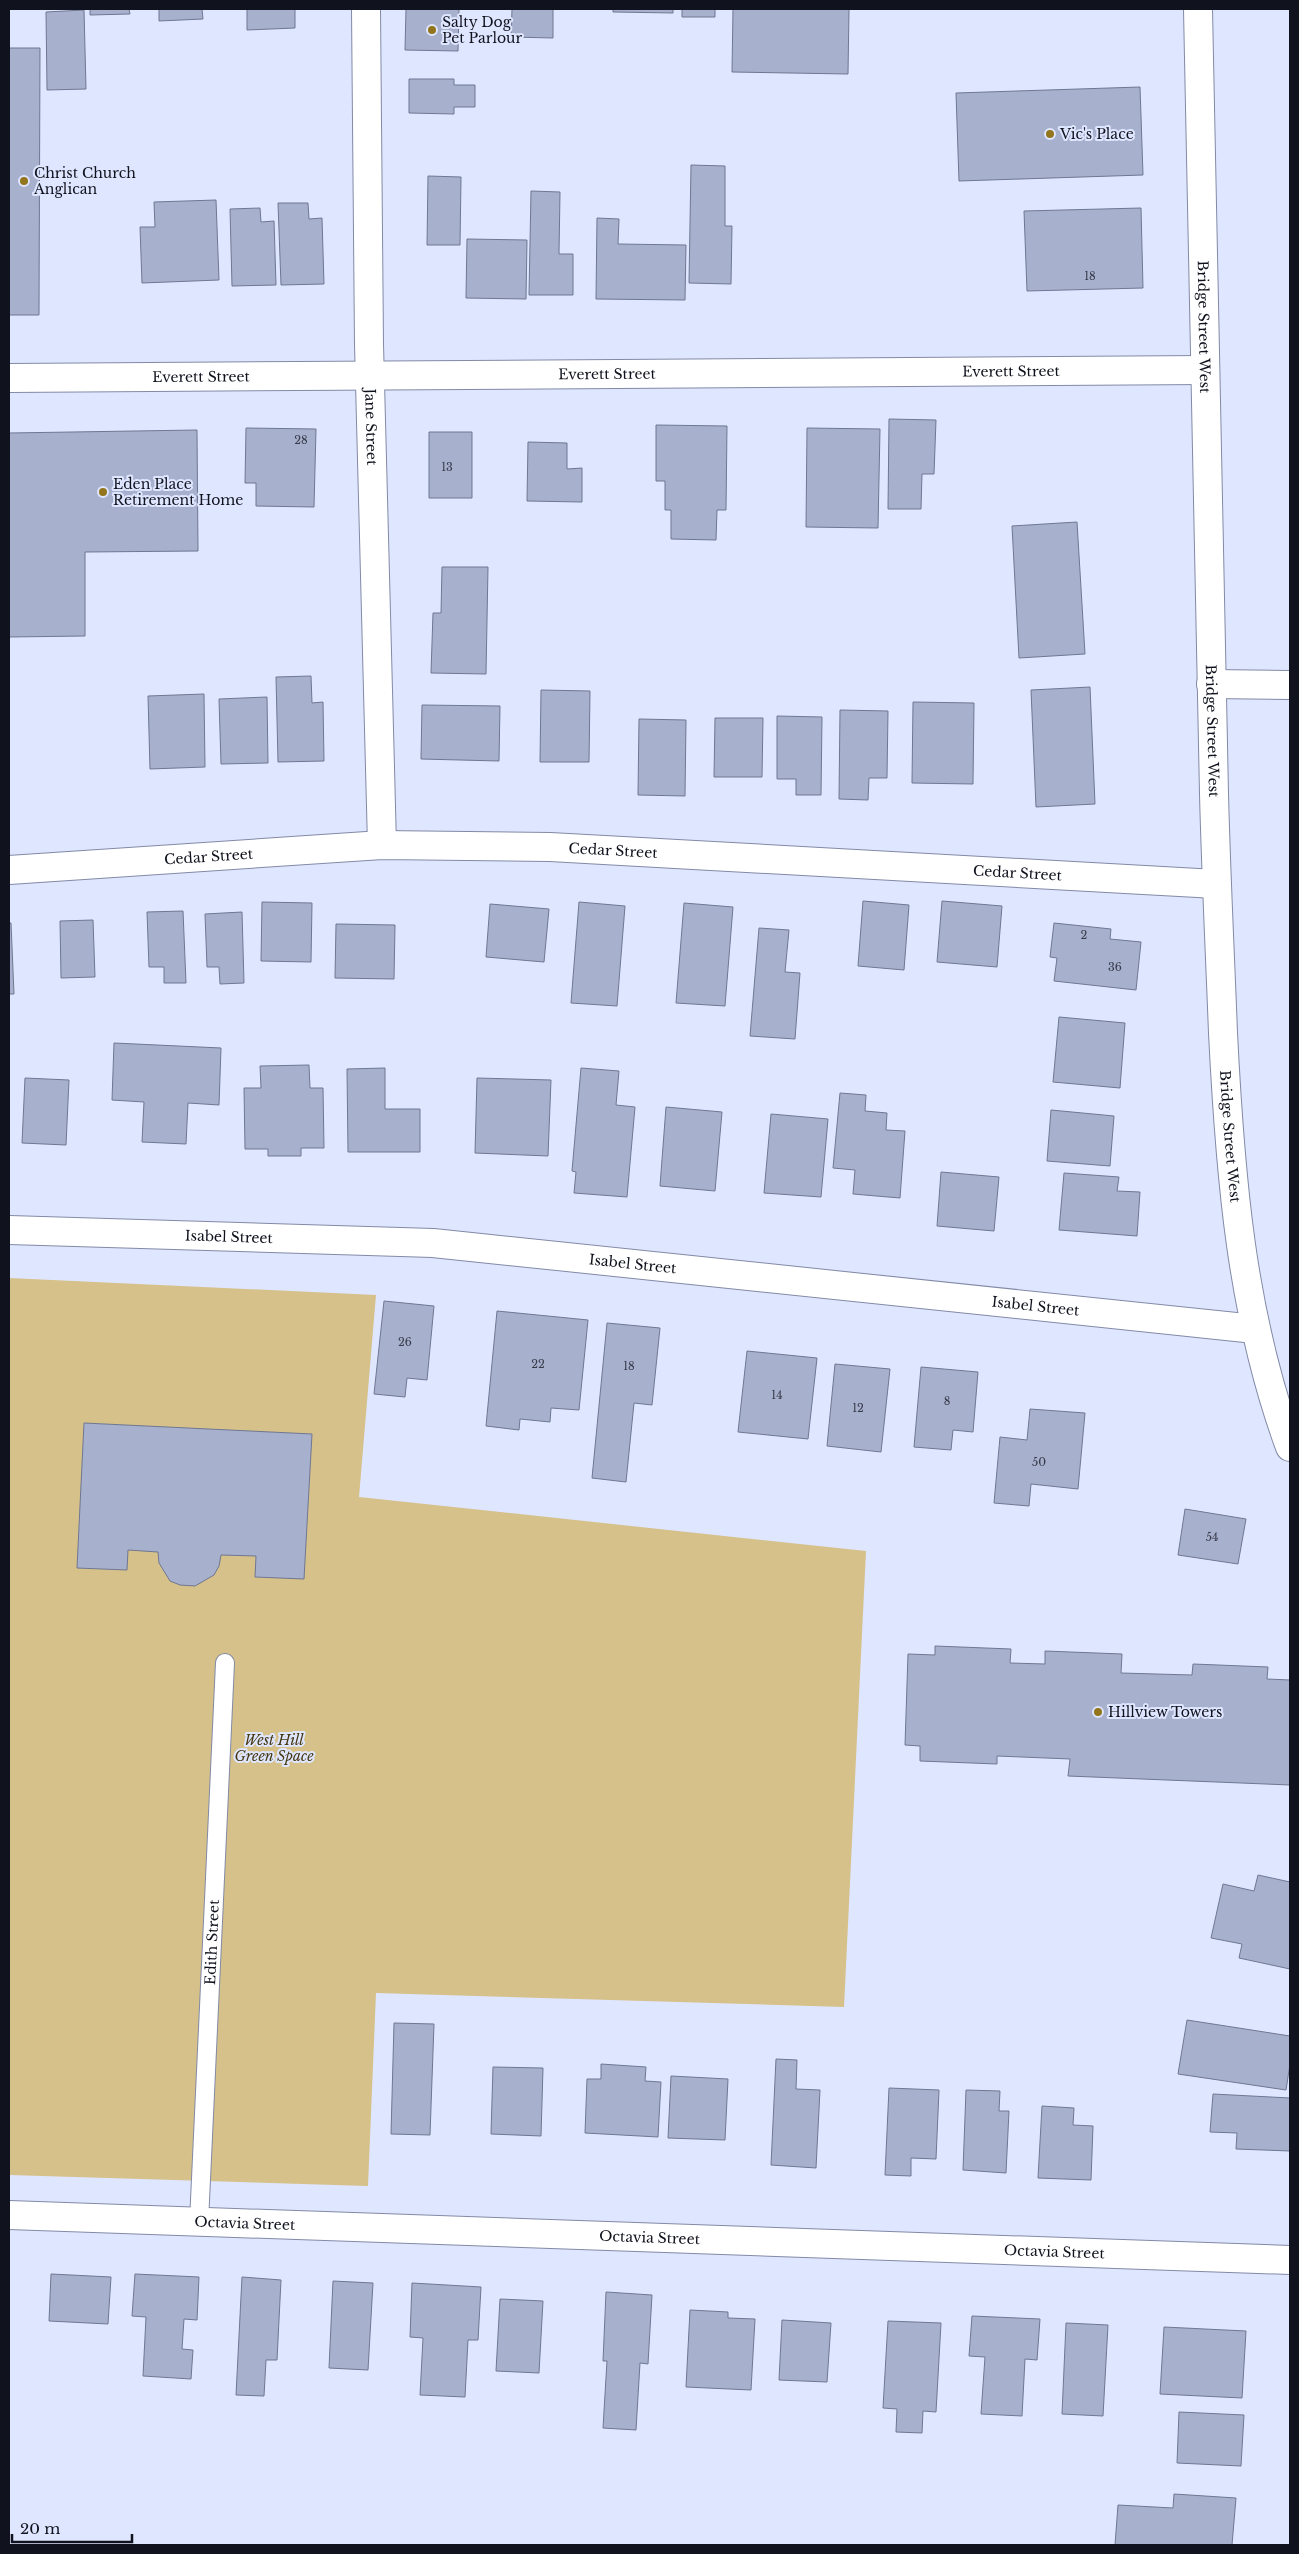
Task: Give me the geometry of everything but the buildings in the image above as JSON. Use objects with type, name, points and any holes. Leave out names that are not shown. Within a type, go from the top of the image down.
[{"type":"street","name":"Jane Street","points":[[366,9],[370,376],[382,845]]},
{"type":"street","name":"Bridge Street West","points":[[1198,9],[1216,884],[1229,1152],[1241,1249],[1254,1329],[1290,1447]]},
{"type":"street","name":"Everett Street","points":[[9,378],[1205,370]]},
{"type":"street","points":[[1211,684],[1290,685]]},
{"type":"street","name":"Cedar Street","points":[[9,870],[382,845],[550,847],[1216,884]]},
{"type":"street","name":"Isabel Street","points":[[9,1230],[433,1243],[1254,1329]]},
{"type":"street","name":"Octavia Street","points":[[9,2215],[1290,2260]]},
{"type":"lane","name":"Edith Street","points":[[199,2222],[225,1663]]},
{"type":"green space","name":"West Hill Green Space","points":[[9,1278],[376,1295],[359,1497],[866,1551],[844,2007],[376,1993],[368,2186],[9,2175]]},
{"type":"place","name":"Salty Dog Pet Parlour","points":[[432,30]]},
{"type":"place","name":"Vic's Place","points":[[1050,134]]},
{"type":"place","name":"Christ Church Anglican","points":[[24,181]]},
{"type":"place","name":"Eden Place Retirement Home","points":[[103,492]]},
{"type":"place","name":"Hillview Towers","points":[[1098,1712]]}]
